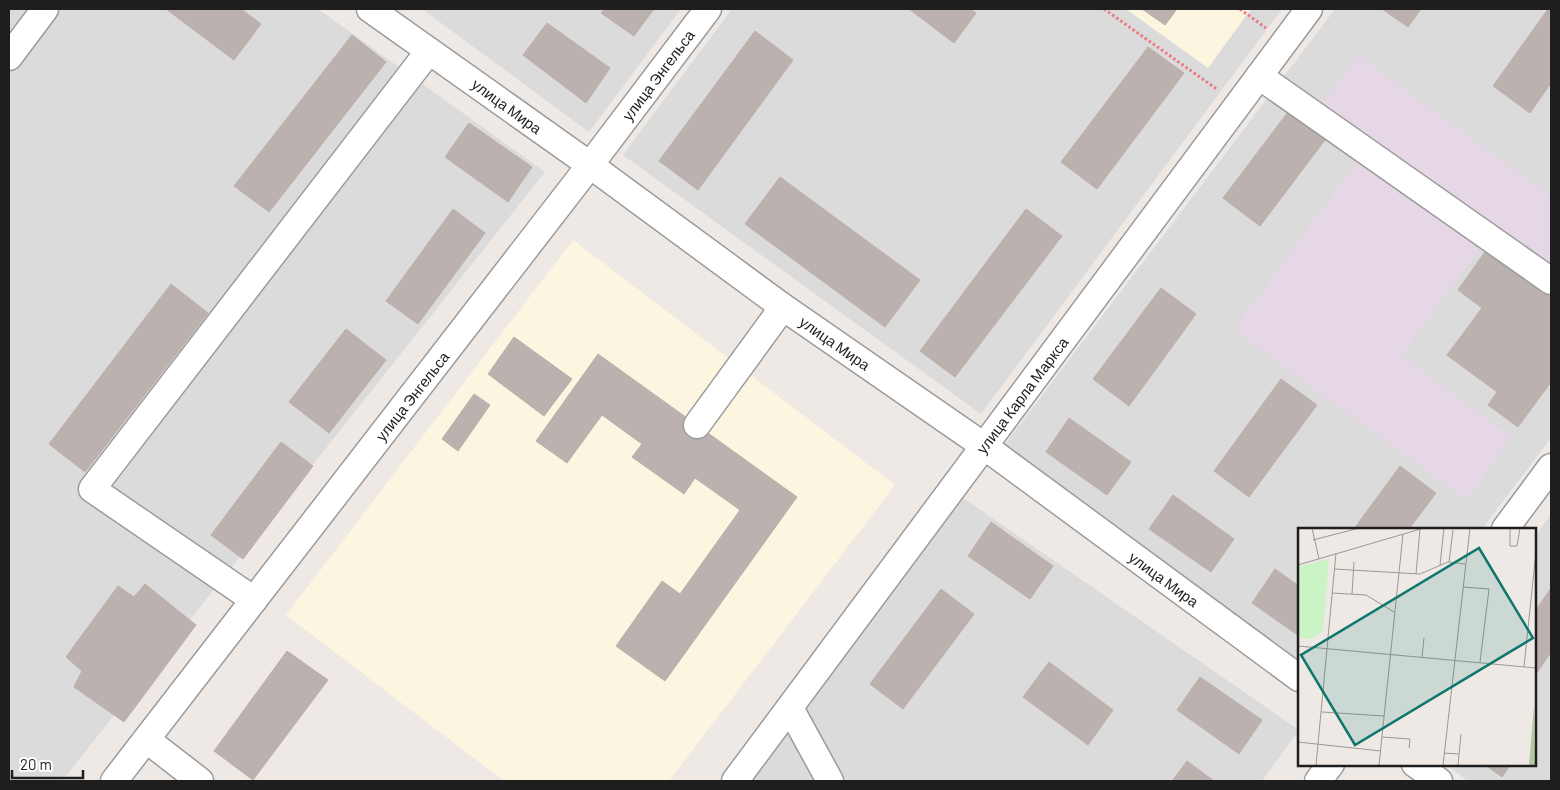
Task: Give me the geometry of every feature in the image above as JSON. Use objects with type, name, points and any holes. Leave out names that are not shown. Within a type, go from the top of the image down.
[{"type":"street","points":[[9,57],[45,9]]},
{"type":"street","name":"улица Мира","points":[[370,9],[590,165],[783,307],[984,446],[1298,677]]},
{"type":"street","name":"улица Энгельса","points":[[114,781],[590,165],[708,9]]},
{"type":"street","name":"улица Карла Маркса","points":[[735,781],[1309,9]]},
{"type":"street","points":[[254,600],[92,489],[429,51]]},
{"type":"street","points":[[1259,76],[1551,281]]},
{"type":"street","points":[[697,425],[783,307]]},
{"type":"street","points":[[1506,528],[1551,467]]},
{"type":"street","points":[[790,708],[830,781]]},
{"type":"street","points":[[146,740],[200,781]]},
{"type":"street","points":[[1318,781],[1330,765]]},
{"type":"street","points":[[1416,765],[1439,781]]},
{"type":"path","points":[[1104,9],[1238,104]]},
{"type":"path","points":[[1240,9],[1285,41]]},
{"type":"shaded area","points":[[9,9],[318,9],[545,172],[62,781],[9,781]]},
{"type":"shaded area","points":[[422,9],[681,9],[589,132]]},
{"type":"shaded area","points":[[732,9],[1282,9],[981,414],[623,155]]},
{"type":"shaded area","points":[[1126,9],[1251,9],[1208,68]]},
{"type":"shaded area","points":[[1335,9],[1551,9],[1551,438],[1483,528],[1298,528],[1298,669],[1003,447]]},
{"type":"shaded area","points":[[1358,56],[1551,196],[1551,270],[1494,229],[1401,356],[1512,437],[1466,500],[1234,330],[1372,141],[1322,104]]},
{"type":"shaded area","points":[[573,240],[895,485],[669,781],[504,781],[286,615]]},
{"type":"shaded area","points":[[946,486],[1298,729],[1262,781],[732,781]]},
{"type":"shaded area","points":[[1551,515],[1551,781],[1468,781],[1446,765],[1535,765],[1535,536]]},
{"type":"building","points":[[166,9],[241,9],[261,24],[234,60]]},
{"type":"building","points":[[605,9],[654,9],[634,36],[601,13]]},
{"type":"building","points":[[909,9],[970,9],[976,13],[954,43]]},
{"type":"building","points":[[1142,9],[1177,9],[1165,25]]},
{"type":"building","points":[[1382,9],[1421,9],[1408,27]]},
{"type":"building","points":[[1548,9],[1551,9],[1551,83],[1530,113],[1493,86]]},
{"type":"building","points":[[547,23],[610,68],[586,103],[523,55]]},
{"type":"building","points":[[755,31],[793,60],[698,190],[659,161]]},
{"type":"building","points":[[352,35],[386,62],[269,212],[234,186]]},
{"type":"building","points":[[1148,47],[1184,73],[1097,189],[1061,162]]},
{"type":"building","points":[[1288,112],[1325,140],[1260,226],[1223,198]]},
{"type":"building","points":[[469,123],[532,167],[508,202],[445,157]]},
{"type":"building","points":[[780,177],[920,280],[885,327],[745,224]]},
{"type":"building","points":[[453,209],[485,233],[418,324],[386,301]]},
{"type":"building","points":[[1026,209],[1062,236],[955,377],[920,351]]},
{"type":"building","points":[[1487,249],[1551,296],[1551,382],[1518,427],[1488,405],[1497,392],[1447,355],[1482,308],[1458,290]]},
{"type":"building","points":[[171,284],[208,313],[85,472],[49,444]]},
{"type":"building","points":[[1161,288],[1196,314],[1129,406],[1093,379]]},
{"type":"building","points":[[346,329],[386,360],[329,433],[289,402]]},
{"type":"building","points":[[514,337],[572,379],[544,416],[488,374]]},
{"type":"building","points":[[598,354],[797,497],[665,681],[616,646],[662,581],[680,594],[740,510],[695,478],[684,494],[632,457],[642,444],[602,415],[567,463],[536,441]]},
{"type":"building","points":[[1281,379],[1317,405],[1249,497],[1214,471]]},
{"type":"building","points":[[474,394],[490,405],[458,451],[442,439]]},
{"type":"building","points":[[1069,418],[1131,462],[1107,495],[1046,452]]},
{"type":"building","points":[[281,442],[313,466],[243,559],[211,535]]},
{"type":"building","points":[[1400,466],[1436,493],[1410,528],[1355,528]]},
{"type":"building","points":[[1173,495],[1234,539],[1211,572],[1149,529]]},
{"type":"building","points":[[991,522],[1053,566],[1030,599],[968,556]]},
{"type":"building","points":[[1275,569],[1298,585],[1298,635],[1252,603]]},
{"type":"building","points":[[145,584],[196,625],[124,722],[74,687],[82,671],[66,657],[118,586],[134,597]]},
{"type":"building","points":[[1551,588],[1551,652],[1535,676],[1535,612]]},
{"type":"building","points":[[941,589],[974,614],[903,709],[870,684]]},
{"type":"building","points":[[287,651],[328,680],[253,780],[214,751]]},
{"type":"building","points":[[1049,662],[1113,710],[1088,745],[1023,697]]},
{"type":"building","points":[[1200,677],[1262,720],[1239,754],[1177,710]]},
{"type":"building","points":[[1187,761],[1214,781],[1172,781]]},
{"type":"building","points":[[1485,765],[1510,765],[1502,777]]}]
